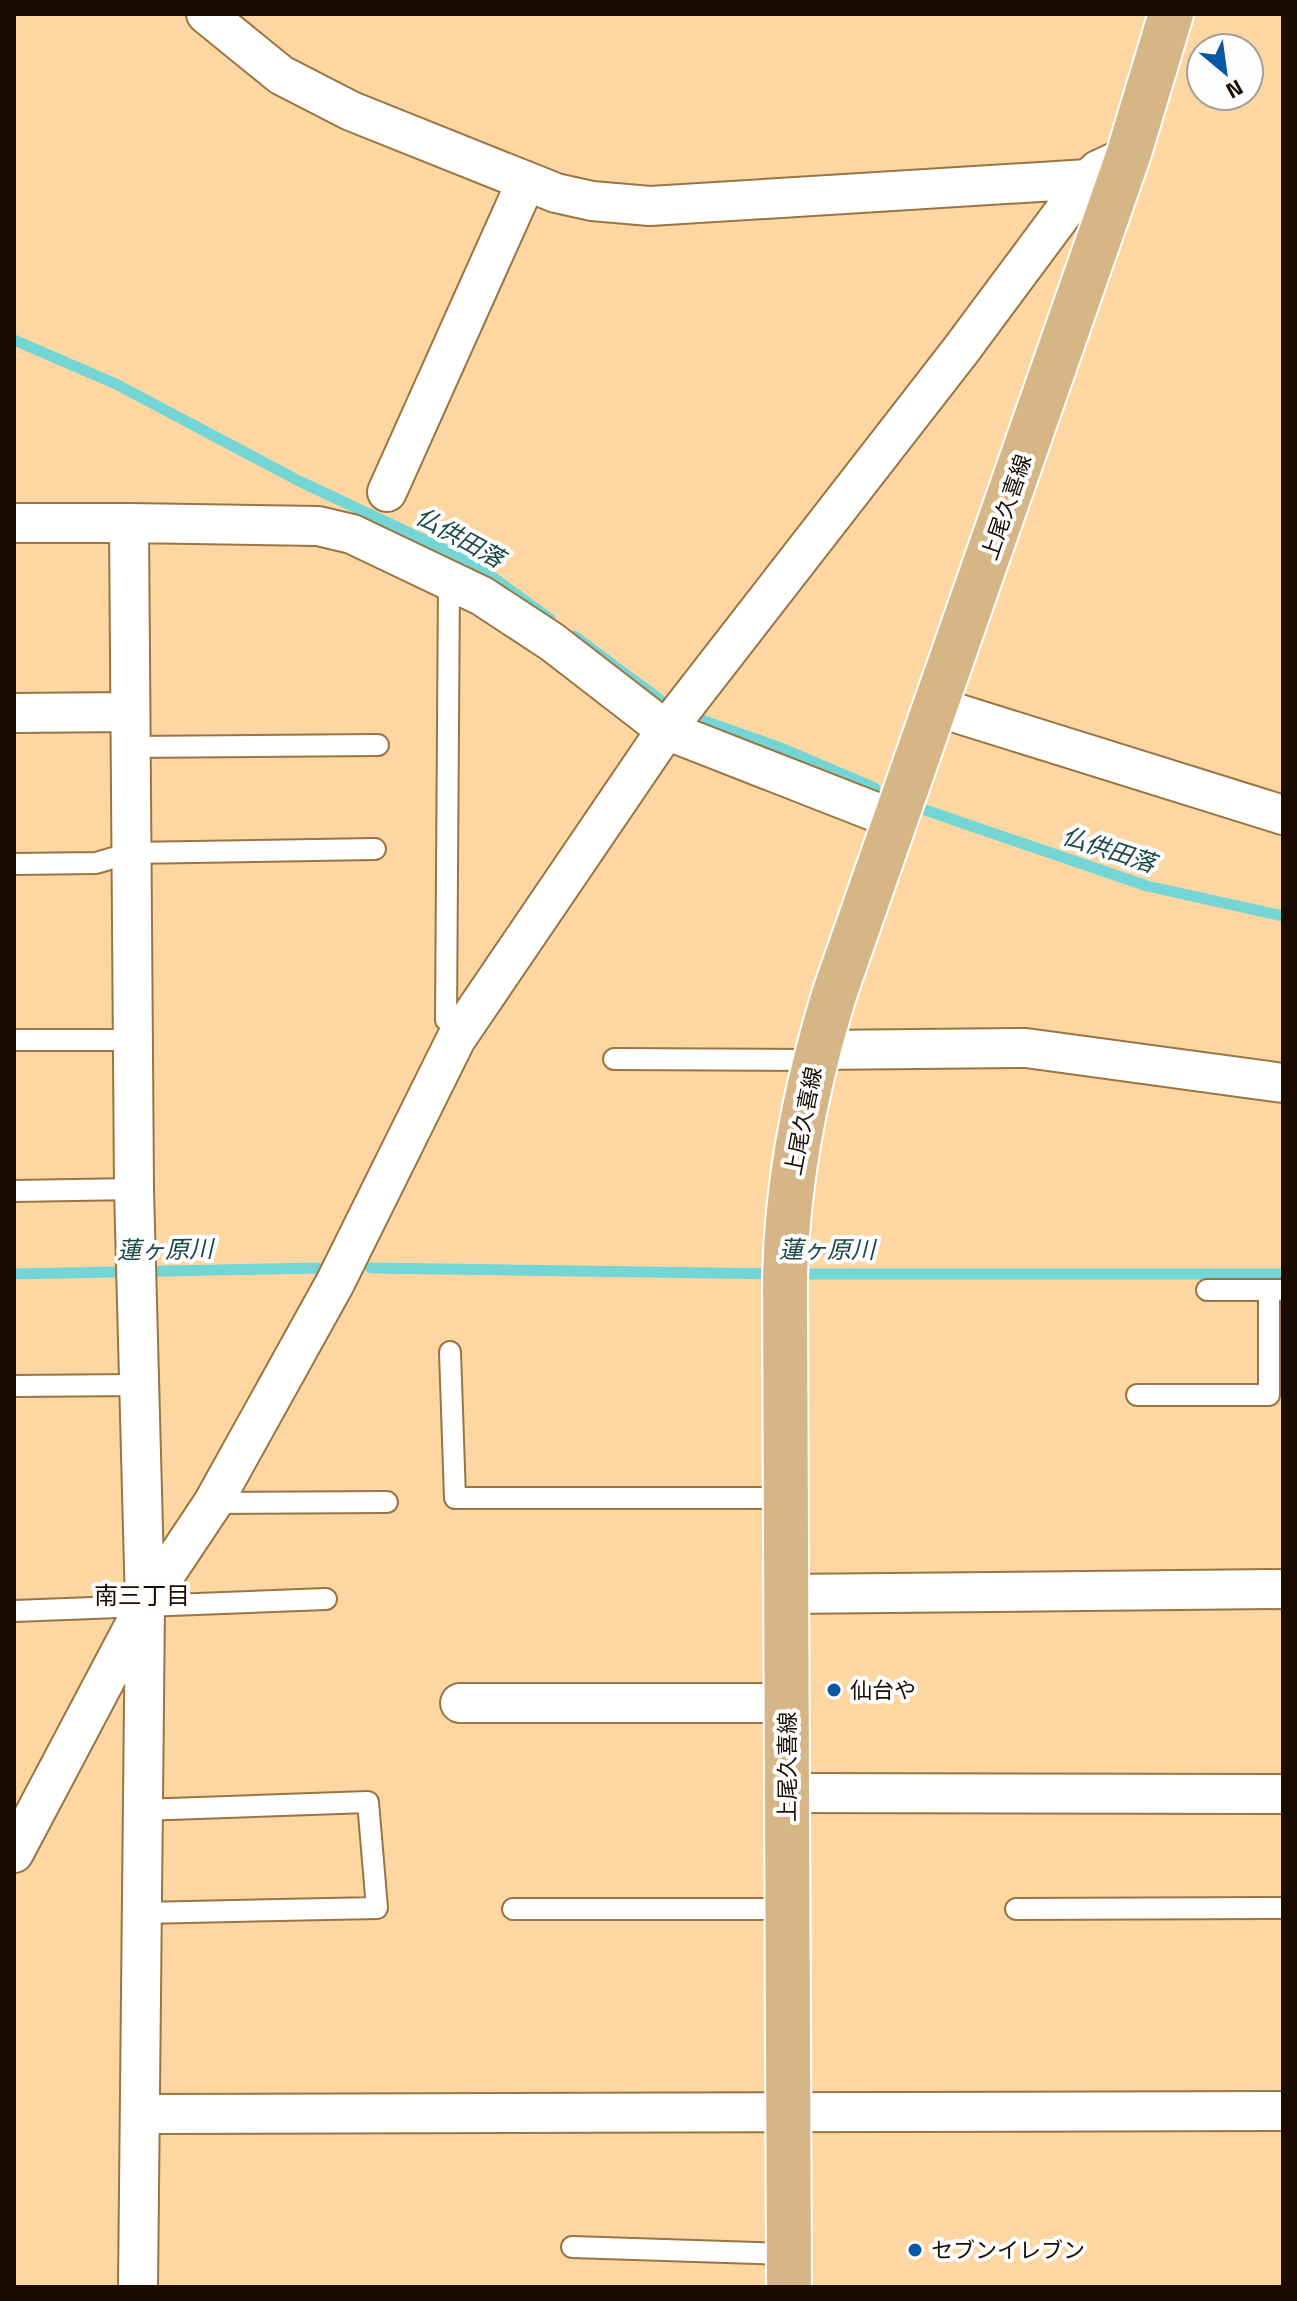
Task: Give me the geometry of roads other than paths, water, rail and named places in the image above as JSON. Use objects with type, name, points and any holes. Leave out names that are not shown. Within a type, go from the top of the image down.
[{"type":"main road","name":"上尾久喜線","points":[[788,2270],[785,1272],[794,1158],[816,1055],[1128,156],[1171,14]]},
{"type":"street","points":[[206,14],[281,75],[321,97],[526,182],[592,201],[650,206],[1088,179]]},
{"type":"street","points":[[14,1853],[32,1786],[213,1503],[335,1283],[456,1039],[675,718],[951,363],[1088,179],[1110,163],[1128,156]]},
{"type":"street","points":[[387,492],[526,182]]},
{"type":"street","points":[[14,523],[335,529],[482,596],[675,718],[896,820]]},
{"type":"street","points":[[129,523],[134,1189],[145,1605],[138,2287]]},
{"type":"street","points":[[937,707],[1283,815]]},
{"type":"street","points":[[14,713],[129,729]]},
{"type":"street","points":[[816,1055],[1026,1048],[1283,1083]]},
{"type":"street","points":[[786,1594],[1283,1589]]},
{"type":"street","points":[[460,1703],[787,1703]]},
{"type":"street","points":[[787,1793],[1283,1794]]},
{"type":"street","points":[[142,2114],[1283,2111]]},
{"type":"lane","points":[[446,1020],[449,580]]},
{"type":"lane","points":[[129,729],[378,745]]},
{"type":"lane","points":[[14,864],[96,863],[130,853],[375,849]]},
{"type":"lane","points":[[14,1040],[133,1040]]},
{"type":"lane","points":[[614,1059],[816,1055]]},
{"type":"lane","points":[[14,1191],[134,1189]]},
{"type":"lane","points":[[1137,1395],[1269,1395],[1276,1290],[1207,1290]]},
{"type":"lane","points":[[450,1352],[455,1498],[785,1498]]},
{"type":"lane","points":[[14,1386],[137,1385]]},
{"type":"lane","points":[[213,1503],[387,1502]]},
{"type":"lane","points":[[14,1611],[326,1599]]},
{"type":"lane","points":[[141,1810],[368,1802],[377,1908],[142,1913]]},
{"type":"lane","points":[[1016,1909],[1283,1908]]},
{"type":"lane","points":[[513,1909],[788,1909]]},
{"type":"lane","points":[[572,2247],[788,2270]]},
{"type":"waterway","name":"仏供田落","points":[[14,340],[116,384],[299,481],[473,563],[550,619]]},
{"type":"waterway","name":"仏供田落","points":[[574,636],[667,705],[875,788]]},
{"type":"waterway","name":"仏供田落","points":[[925,810],[1147,886],[1283,916]]},
{"type":"waterway","name":"蓮ヶ原川","points":[[14,1274],[318,1268]]},
{"type":"waterway","name":"蓮ヶ原川","points":[[371,1268],[778,1274]]},
{"type":"waterway","name":"蓮ヶ原川","points":[[796,1274],[1283,1274]]},
{"type":"place","name":"仙台や","points":[[834,1690]]},
{"type":"place","name":"セブンイレブン","points":[[915,2250]]},
{"type":"district","name":"南三丁目","points":[[142,1595]]}]
